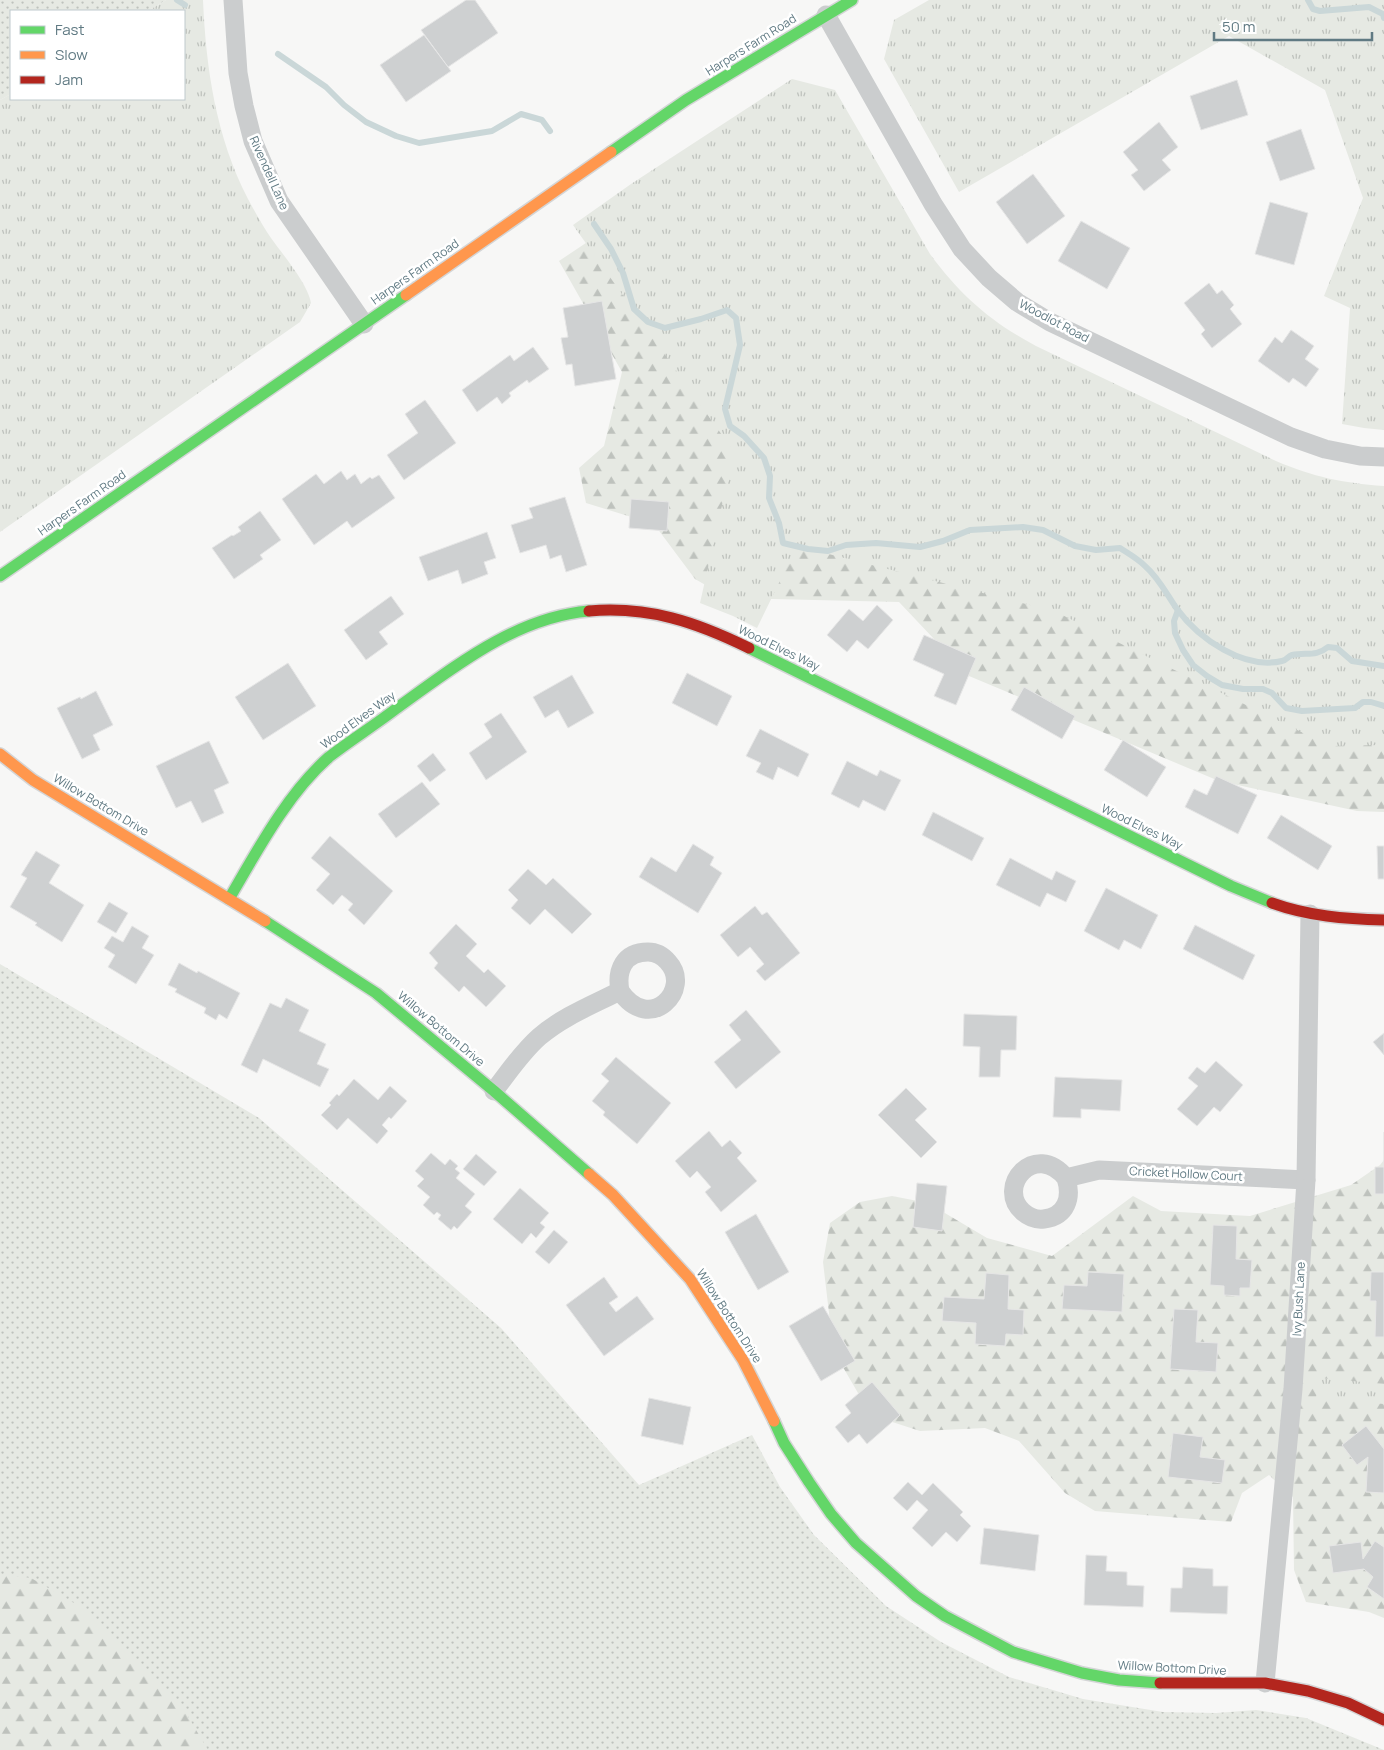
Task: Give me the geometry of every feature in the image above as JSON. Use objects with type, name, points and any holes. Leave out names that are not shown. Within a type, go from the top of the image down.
[{"type":"street","name":"Rivendell Lane","points":[[233,0],[238,73],[253,142],[279,201],[364,324]]},
{"type":"street","name":"Harpers Farm Road","points":[[0,576],[686,100],[852,0]]},
{"type":"street","name":"Woodlot Road","points":[[826,15],[933,204],[962,249],[989,278],[1017,302],[1050,322],[1291,437],[1325,449],[1360,456],[1384,457]]},
{"type":"street","name":"Wood Elves Way","points":[[230,899],[272,826],[298,791],[327,759],[465,660],[495,641],[555,617],[614,609],[641,611],[675,618],[714,631],[1231,886],[1264,900],[1310,914],[1384,920]]},
{"type":"street","name":"Willow Bottom Drive","points":[[0,754],[33,780],[230,899],[376,993],[494,1091],[613,1195],[690,1279],[743,1360],[763,1397],[784,1443],[820,1498],[856,1543],[916,1596],[945,1616],[1013,1652],[1082,1673],[1119,1680],[1168,1683],[1265,1683],[1308,1691],[1348,1703],[1384,1720]]},
{"type":"street","name":"Ivy Bush Lane","points":[[1265,1683],[1293,1388],[1306,1180],[1310,914]]},
{"type":"street","points":[[494,1091],[523,1052],[540,1036],[560,1022],[620,992]]},
{"type":"street","name":"Cricket Hollow Court","points":[[1066,1178],[1099,1170],[1306,1180]]},
{"type":"green space","points":[[0,0],[166,0],[150,10],[10,10],[10,95],[0,100]]},
{"type":"green space","points":[[166,0],[203,0],[210,77],[220,127],[228,151],[251,204],[271,238],[305,287],[311,303],[300,322],[0,532],[0,100],[10,95],[10,100],[185,100],[185,10],[150,10]]},
{"type":"green space","points":[[929,0],[1384,0],[1384,430],[1342,424],[1350,308],[1324,296],[1363,198],[1325,90],[1229,36],[959,192],[884,59],[894,20]]},
{"type":"green space","points":[[792,79],[835,90],[930,254],[965,295],[1005,327],[1036,346],[1276,461],[1329,478],[1384,486],[1384,745],[1330,746],[1054,611],[797,546],[757,628],[700,603],[734,452],[573,225],[631,184]]},
{"type":"green space","points":[[819,87],[917,301],[1384,733],[1384,812],[1357,811],[1219,781],[969,676],[899,602],[728,598],[695,579],[654,524],[586,503],[579,468],[604,446],[622,372],[559,261]]},
{"type":"green space","points":[[0,964],[259,1118],[501,1328],[639,1485],[752,1435],[780,1487],[814,1535],[886,1606],[941,1642],[1009,1677],[1083,1699],[1163,1712],[1216,1713],[1256,1710],[1306,1718],[1384,1750],[0,1750]]},
{"type":"green space","points":[[1384,1160],[1384,1618],[1369,1612],[1306,1602],[1294,1570],[1293,1497],[1269,1475],[1242,1493],[1231,1522],[1095,1511],[1065,1493],[1019,1441],[985,1428],[920,1431],[883,1419],[858,1393],[840,1362],[831,1330],[823,1262],[830,1223],[860,1202],[892,1196],[928,1203],[987,1238],[1052,1256],[1133,1196],[1161,1211],[1250,1216],[1351,1185],[1380,1165]]},
{"type":"green space","points":[[1320,1378],[1384,1384],[1384,1404],[1316,1398]]},
{"type":"green space","points":[[0,1574],[31,1578],[86,1610],[180,1703],[208,1750],[0,1750]]},
{"type":"building","points":[[466,0],[475,0],[498,33],[448,67],[421,30]]},
{"type":"building","points":[[424,35],[451,71],[406,102],[380,65]]},
{"type":"building","points":[[1237,80],[1248,115],[1201,130],[1190,96]]},
{"type":"building","points":[[1159,122],[1178,147],[1162,160],[1171,170],[1144,191],[1131,175],[1138,170],[1123,152]]},
{"type":"building","points":[[1301,129],[1315,169],[1280,181],[1266,142]]},
{"type":"building","points":[[1033,174],[1065,216],[1027,244],[996,202]]},
{"type":"building","points":[[1270,202],[1308,213],[1294,265],[1255,254]]},
{"type":"building","points":[[1081,221],[1130,248],[1107,289],[1058,261]]},
{"type":"building","points":[[1209,283],[1217,294],[1222,290],[1234,305],[1230,309],[1242,324],[1212,348],[1201,334],[1205,330],[1184,303]]},
{"type":"building","points":[[602,301],[616,379],[575,386],[572,364],[566,365],[561,338],[568,337],[563,308]]},
{"type":"building","points":[[1291,330],[1314,346],[1305,359],[1319,369],[1306,387],[1293,378],[1289,383],[1258,361],[1275,337],[1282,343]]},
{"type":"building","points":[[533,347],[549,369],[529,383],[527,380],[509,393],[511,396],[502,404],[497,397],[477,412],[462,390],[510,355],[514,361]]},
{"type":"building","points":[[425,400],[456,443],[404,480],[387,455],[418,433],[405,414]]},
{"type":"building","points":[[341,471],[347,480],[355,474],[361,484],[370,477],[372,479],[379,475],[395,498],[352,528],[347,521],[314,545],[282,499],[316,474],[324,484]]},
{"type":"building","points":[[565,497],[587,565],[566,572],[561,555],[550,559],[546,545],[520,553],[511,525],[533,518],[529,508]]},
{"type":"building","points":[[631,499],[669,502],[667,531],[629,528]]},
{"type":"building","points":[[260,511],[281,540],[260,555],[263,559],[234,579],[212,548],[241,531],[238,527]]},
{"type":"building","points":[[487,532],[496,558],[484,562],[488,574],[462,584],[458,570],[428,581],[419,557]]},
{"type":"building","points":[[391,596],[404,614],[379,632],[388,644],[366,660],[344,630]]},
{"type":"building","points":[[877,605],[893,620],[868,649],[857,640],[847,652],[827,635],[849,609],[863,621]]},
{"type":"building","points":[[924,635],[976,658],[956,705],[934,696],[944,674],[913,660]]},
{"type":"building","points":[[288,663],[316,706],[263,740],[235,697]]},
{"type":"building","points":[[687,673],[732,696],[717,726],[672,703]]},
{"type":"building","points":[[572,675],[594,713],[568,728],[558,710],[545,718],[533,697]]},
{"type":"building","points":[[1024,687],[1075,716],[1062,739],[1011,710]]},
{"type":"building","points":[[96,691],[113,725],[93,735],[100,750],[82,759],[57,708]]},
{"type":"building","points":[[501,713],[527,752],[486,780],[469,753],[492,737],[484,724]]},
{"type":"building","points":[[760,729],[809,754],[798,777],[778,767],[773,780],[756,772],[761,763],[746,756]]},
{"type":"building","points":[[1123,740],[1166,767],[1147,797],[1104,770]]},
{"type":"building","points":[[209,741],[229,783],[214,790],[224,813],[202,823],[191,801],[176,808],[156,766]]},
{"type":"building","points":[[433,753],[446,770],[430,782],[417,766]]},
{"type":"building","points":[[847,761],[877,776],[880,770],[901,780],[885,811],[863,800],[859,808],[831,794]]},
{"type":"building","points":[[1216,776],[1257,795],[1238,834],[1185,807],[1194,789],[1207,795]]},
{"type":"building","points":[[422,782],[440,804],[396,838],[378,814]]},
{"type":"building","points":[[933,812],[984,838],[972,861],[922,835]]},
{"type":"building","points":[[1281,815],[1332,846],[1318,870],[1267,838]]},
{"type":"building","points":[[330,836],[393,891],[364,925],[348,910],[353,904],[342,895],[333,905],[316,890],[330,874],[311,858]]},
{"type":"building","points":[[693,844],[714,857],[710,865],[722,873],[698,913],[639,877],[651,857],[676,872]]},
{"type":"building","points":[[1377,846],[1384,846],[1384,879],[1378,879]]},
{"type":"building","points":[[36,851],[60,865],[49,883],[84,905],[62,942],[35,925],[37,923],[10,907],[27,878],[21,875]]},
{"type":"building","points":[[1010,858],[1052,880],[1056,871],[1076,881],[1066,902],[1047,893],[1040,907],[996,885]]},
{"type":"building","points":[[528,869],[546,885],[553,878],[592,914],[572,934],[545,909],[530,925],[511,908],[518,900],[508,890]]},
{"type":"building","points":[[1106,888],[1158,915],[1141,949],[1124,940],[1119,950],[1084,931]]},
{"type":"building","points":[[109,902],[128,913],[116,933],[97,922]]},
{"type":"building","points":[[755,906],[762,915],[767,912],[800,953],[765,981],[756,971],[764,964],[750,947],[738,957],[720,935]]},
{"type":"building","points":[[456,924],[477,944],[466,956],[484,973],[488,969],[506,986],[486,1007],[464,986],[459,992],[434,968],[438,963],[429,953]]},
{"type":"building","points":[[1195,925],[1255,955],[1243,980],[1183,949]]},
{"type":"building","points":[[132,926],[149,936],[142,948],[154,955],[136,984],[108,967],[115,955],[104,948],[112,936],[123,942]]},
{"type":"building","points":[[179,963],[240,993],[227,1019],[219,1014],[216,1020],[204,1013],[206,1008],[175,992],[177,989],[168,985]]},
{"type":"building","points":[[286,998],[309,1010],[299,1031],[326,1044],[317,1064],[329,1069],[320,1087],[263,1059],[257,1073],[241,1065],[270,1003],[281,1008]]},
{"type":"building","points":[[746,1010],[781,1052],[736,1089],[714,1062],[741,1040],[729,1025]]},
{"type":"building","points":[[964,1014],[1017,1016],[1016,1050],[1001,1050],[1000,1077],[979,1077],[980,1047],[963,1046]]},
{"type":"building","points":[[1384,1033],[1384,1055],[1373,1042]]},
{"type":"building","points":[[616,1057],[671,1103],[637,1144],[603,1115],[605,1112],[592,1101],[609,1081],[601,1074]]},
{"type":"building","points":[[1216,1061],[1243,1085],[1220,1112],[1214,1107],[1197,1126],[1177,1109],[1198,1086],[1188,1078],[1197,1067],[1205,1073]]},
{"type":"building","points":[[1055,1077],[1122,1080],[1120,1111],[1081,1109],[1081,1118],[1053,1117]]},
{"type":"building","points":[[354,1079],[378,1100],[390,1086],[407,1101],[391,1119],[389,1117],[382,1125],[388,1131],[377,1144],[348,1118],[337,1130],[321,1115],[331,1105],[329,1103],[337,1094],[339,1096]]},
{"type":"building","points":[[906,1088],[927,1109],[915,1120],[937,1142],[921,1158],[878,1115]]},
{"type":"building","points":[[709,1131],[722,1147],[730,1140],[742,1153],[737,1158],[757,1181],[721,1212],[705,1192],[711,1187],[697,1171],[690,1178],[675,1161]]},
{"type":"building","points":[[431,1153],[445,1165],[450,1159],[458,1166],[455,1169],[460,1173],[456,1178],[475,1194],[465,1206],[472,1212],[457,1229],[454,1226],[451,1230],[438,1219],[441,1215],[437,1212],[434,1215],[423,1205],[430,1197],[417,1186],[424,1179],[415,1171]]},
{"type":"building","points":[[476,1154],[497,1172],[484,1186],[463,1169]]},
{"type":"building","points":[[1375,1167],[1384,1167],[1384,1194],[1375,1194]]},
{"type":"building","points":[[917,1183],[947,1186],[942,1231],[913,1227]]},
{"type":"building","points":[[520,1188],[549,1213],[540,1223],[545,1227],[536,1238],[531,1233],[522,1244],[493,1219]]},
{"type":"building","points":[[756,1214],[789,1272],[758,1290],[725,1232]]},
{"type":"building","points":[[1213,1225],[1237,1226],[1236,1259],[1252,1260],[1250,1288],[1240,1288],[1240,1296],[1224,1295],[1224,1286],[1210,1285]]},
{"type":"building","points":[[554,1230],[568,1242],[549,1264],[535,1252]]},
{"type":"building","points":[[1088,1272],[1124,1274],[1122,1312],[1062,1309],[1064,1285],[1087,1286]]},
{"type":"building","points":[[1371,1272],[1384,1272],[1384,1337],[1375,1337],[1376,1301],[1370,1301]]},
{"type":"building","points":[[986,1273],[1009,1275],[1008,1309],[1024,1310],[1023,1335],[1006,1334],[1005,1346],[975,1344],[976,1323],[942,1321],[944,1297],[984,1299]]},
{"type":"building","points":[[604,1277],[618,1297],[609,1303],[616,1312],[637,1296],[654,1319],[604,1356],[566,1305]]},
{"type":"building","points":[[823,1306],[855,1361],[821,1381],[789,1326]]},
{"type":"building","points":[[1174,1309],[1198,1310],[1196,1342],[1218,1343],[1216,1372],[1170,1369]]},
{"type":"building","points":[[872,1382],[900,1415],[867,1444],[859,1434],[848,1443],[835,1427],[851,1413],[845,1405]]},
{"type":"building","points":[[649,1398],[691,1407],[683,1445],[641,1436]]},
{"type":"building","points":[[1366,1426],[1384,1449],[1384,1493],[1366,1492],[1368,1457],[1357,1465],[1342,1445]]},
{"type":"building","points":[[1173,1433],[1203,1437],[1200,1457],[1225,1460],[1222,1483],[1168,1477]]},
{"type":"building","points":[[908,1482],[922,1495],[933,1483],[963,1512],[960,1515],[971,1526],[957,1542],[946,1532],[932,1547],[912,1528],[928,1510],[917,1500],[907,1511],[893,1498]]},
{"type":"building","points":[[984,1528],[1039,1535],[1035,1571],[980,1564]]},
{"type":"building","points":[[1375,1541],[1384,1547],[1384,1599],[1367,1587],[1373,1577],[1364,1569],[1333,1573],[1329,1546],[1361,1542],[1363,1559]]},
{"type":"building","points":[[1086,1555],[1107,1556],[1106,1571],[1127,1572],[1127,1585],[1144,1586],[1143,1607],[1084,1605]]},
{"type":"building","points":[[1183,1567],[1213,1569],[1213,1586],[1228,1586],[1227,1614],[1170,1612],[1171,1588],[1182,1588]]},
{"type":"waterway","points":[[177,0],[185,5]]},
{"type":"waterway","points":[[1308,0],[1313,9],[1320,11],[1369,7],[1383,14],[1384,18]]},
{"type":"waterway","points":[[278,54],[326,87],[344,105],[366,122],[396,136],[419,143],[492,131],[521,114],[542,120],[550,131]]},
{"type":"waterway","points":[[594,224],[611,249],[623,273],[634,309],[648,322],[665,328],[727,310],[736,318],[740,345],[725,409],[730,426],[744,436],[764,458],[770,476],[769,498],[779,523],[783,543],[808,549],[828,551],[846,545],[876,543],[920,547],[943,541],[970,530],[1023,527],[1043,530],[1075,546],[1096,550],[1120,548],[1130,554],[1154,576],[1177,609],[1197,631],[1224,650],[1238,656],[1267,663],[1284,660],[1292,655],[1319,652],[1328,647],[1337,648],[1352,661],[1384,666]]},
{"type":"waterway","points":[[1178,610],[1174,621],[1175,633],[1183,650],[1193,665],[1222,685],[1243,689],[1263,689],[1272,693],[1286,708],[1302,711],[1355,708],[1363,702],[1384,706]]},
{"type":"traffic: fast","points":[[611,152],[686,100],[852,0]]},
{"type":"traffic: fast","points":[[0,576],[406,295]]},
{"type":"traffic: fast","points":[[229,899],[286,806],[329,757],[441,676],[487,646],[536,623],[562,615],[589,611]]},
{"type":"traffic: fast","points":[[749,648],[1231,886],[1272,903]]},
{"type":"traffic: fast","points":[[265,921],[376,993],[494,1091],[589,1174]]},
{"type":"traffic: fast","points":[[774,1421],[784,1443],[809,1482],[831,1514],[856,1543],[916,1596],[945,1616],[1013,1652],[1082,1673],[1119,1680],[1160,1683]]},
{"type":"traffic: slow","points":[[406,295],[611,152]]},
{"type":"traffic: slow","points":[[0,754],[33,780],[265,921]]},
{"type":"traffic: slow","points":[[589,1174],[613,1195],[690,1279],[743,1360],[774,1421]]},
{"type":"traffic: jam","points":[[589,611],[632,611],[672,618],[710,631],[749,648]]},
{"type":"traffic: jam","points":[[1272,903],[1299,911],[1327,916],[1384,920]]},
{"type":"traffic: jam","points":[[1160,1683],[1265,1683],[1308,1691],[1348,1703],[1384,1720]]}]
